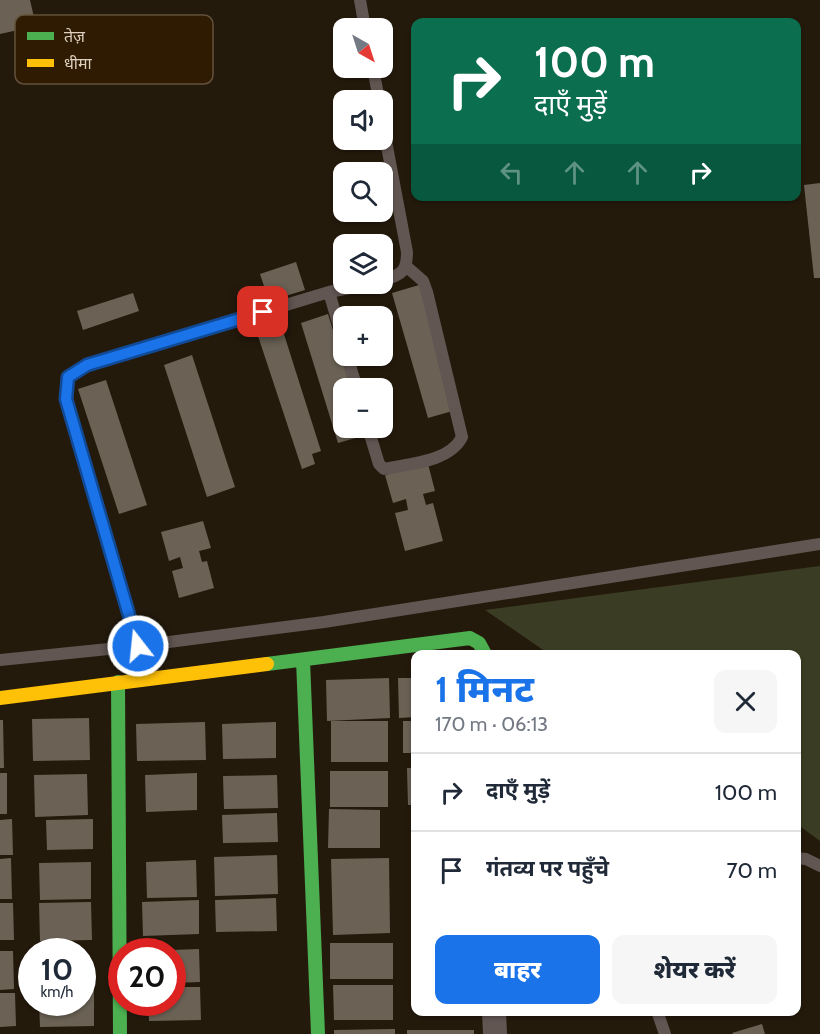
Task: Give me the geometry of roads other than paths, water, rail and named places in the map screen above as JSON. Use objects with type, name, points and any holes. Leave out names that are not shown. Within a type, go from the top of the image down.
[{"type":"street","points":[[0,698],[470,638],[479,643],[483,650]]},
{"type":"street","points":[[303,660],[318,1034]]},
{"type":"street","points":[[118,682],[120,1034]]},
{"type":"street","points":[[494,1016],[495,1034]]},
{"type":"lane","points":[[360,0],[363,18]]},
{"type":"lane","points":[[371,438],[379,464],[384,469],[443,455],[458,445],[462,437],[427,292],[423,281],[407,267],[407,252],[388,150]]},
{"type":"lane","points":[[393,276],[407,267]]},
{"type":"lane","points":[[138,646],[66,399],[68,377],[87,365],[333,291]]},
{"type":"lane","points":[[329,292],[333,306]]},
{"type":"lane","points":[[0,660],[138,646],[324,622],[820,544]]},
{"type":"lane","points":[[801,858],[820,866]]},
{"type":"lane","points":[[659,1016],[665,1034]]}]
